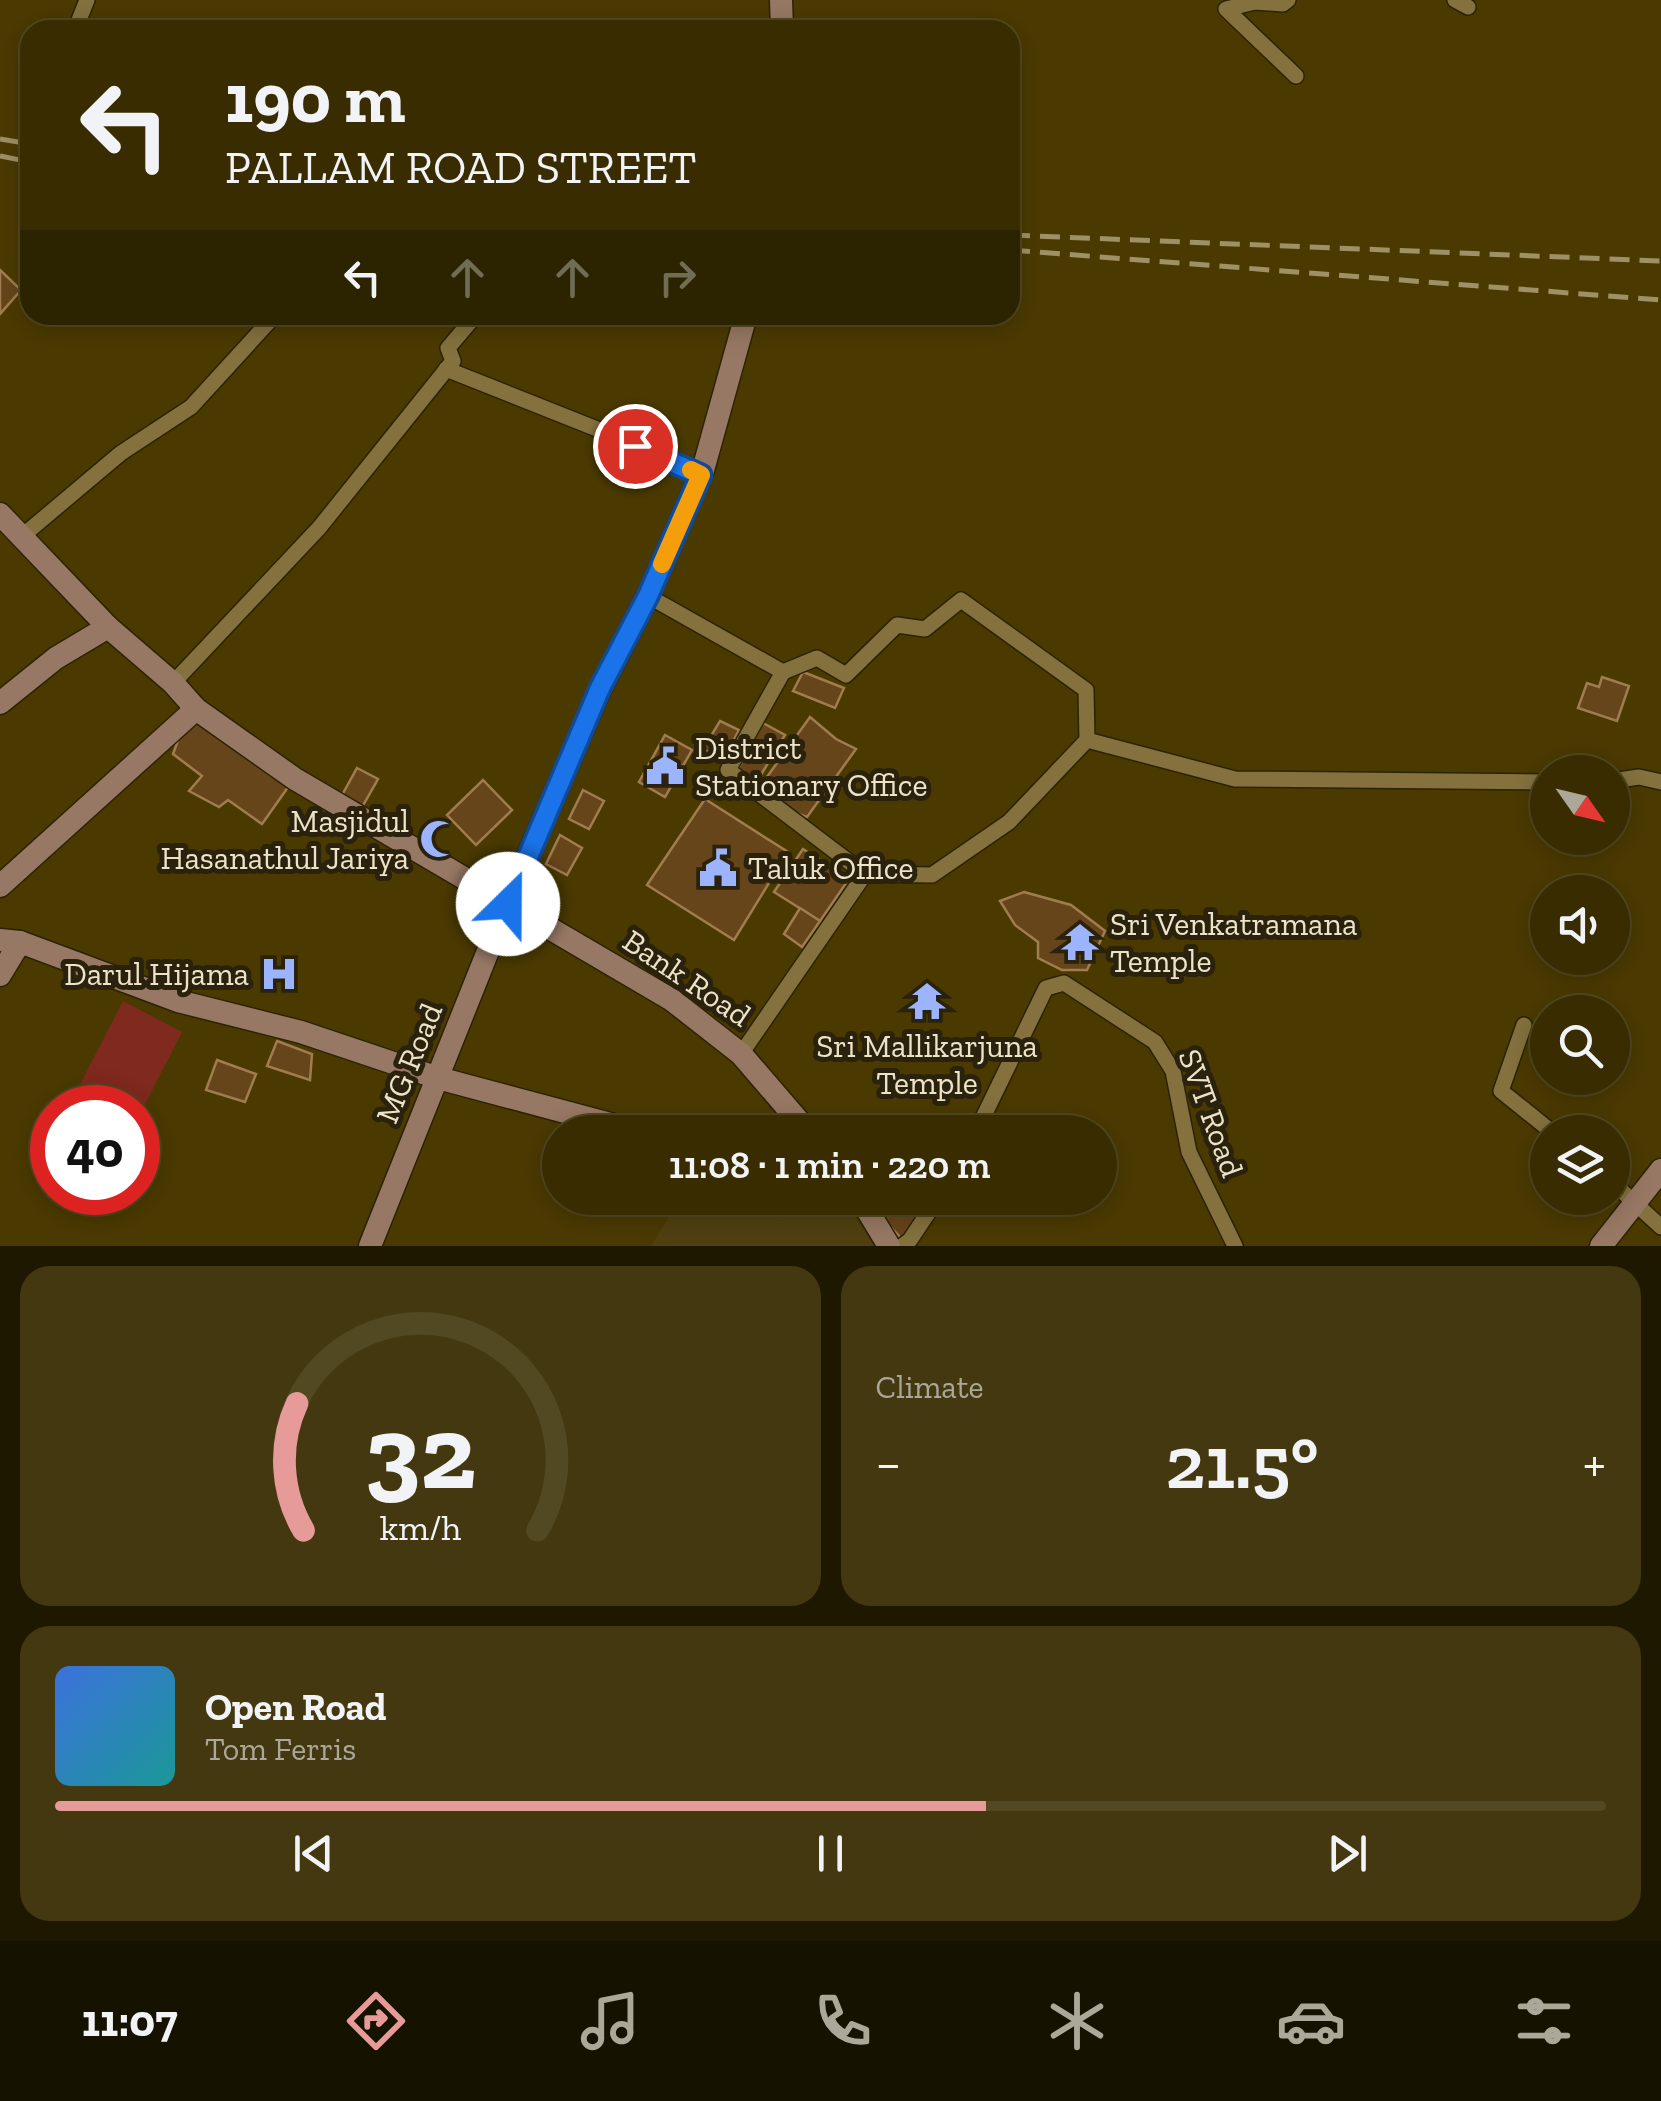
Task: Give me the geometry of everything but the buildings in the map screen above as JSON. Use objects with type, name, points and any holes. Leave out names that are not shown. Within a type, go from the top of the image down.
[{"type":"street","points":[[1210,0],[1226,9],[1296,76]]},
{"type":"street","points":[[1226,9],[1255,2],[1283,4],[1288,0]]},
{"type":"street","points":[[20,538],[120,452],[191,407],[266,325]]},
{"type":"street","points":[[173,683],[319,528],[453,361],[448,348],[468,325]]},
{"type":"street","name":"MG Road","points":[[370,1246],[600,688],[648,596],[701,475],[743,325]]},
{"type":"street","points":[[446,369],[701,475]]},
{"type":"street","name":"Bank Road","points":[[0,514],[108,627],[173,683],[196,709],[295,779],[672,1000],[741,1054],[786,1115]]},
{"type":"street","points":[[648,596],[783,672]]},
{"type":"street","points":[[961,600],[1086,690],[1086,740],[1009,822],[932,875],[865,874],[728,770],[783,672],[817,658],[846,675],[897,625],[925,629],[961,600]]},
{"type":"street","points":[[0,703],[56,658],[108,627]]},
{"type":"street","points":[[0,886],[196,709]]},
{"type":"street","points":[[1086,740],[1235,779],[1530,782]]},
{"type":"street","points":[[1630,778],[1661,782]]},
{"type":"street","points":[[741,1054],[865,874]]},
{"type":"street","points":[[0,974],[10,941],[178,1000],[301,1032],[438,1078],[576,1115]]},
{"type":"street","name":"SVT Road","points":[[984,1115],[1046,988],[1064,983],[1154,1042],[1173,1071],[1189,1152],[1235,1246]]},
{"type":"street","points":[[1524,1024],[1501,1091],[1531,1115]]},
{"type":"street","points":[[1601,1246],[1661,1170]]},
{"type":"street","points":[[1630,1196],[1661,1227]]},
{"type":"street","points":[[871,1215],[890,1246]]},
{"type":"street","points":[[902,1246],[927,1215]]},
{"type":"shaded area","points":[[123,1001],[182,1032],[155,1085],[80,1085]]},
{"type":"shaded area","points":[[670,1215],[854,1215],[874,1246],[651,1246]]},
{"type":"railway","points":[[0,139],[20,142]]},
{"type":"railway","points":[[0,156],[20,160]]},
{"type":"railway","points":[[1020,235],[1661,261]]},
{"type":"railway","points":[[1020,251],[1661,300]]},
{"type":"slow traffic","points":[[662,564],[701,475],[691,470]]},
{"type":"place","name":"District Stationary Office","points":[[665,766]]},
{"type":"place","name":"Masjidul Hasanathul Jariya","points":[[439,839]]},
{"type":"place","name":"Taluk Office","points":[[718,868]]},
{"type":"place","name":"Sri Venkatramana Temple","points":[[1080,942]]},
{"type":"place","name":"Darul Hijama","points":[[279,974]]},
{"type":"place","name":"Sri Mallikarjuna Temple","points":[[927,1001]]},
{"type":"route","points":[[508,904],[600,688],[648,596],[701,475],[635,446]]}]
